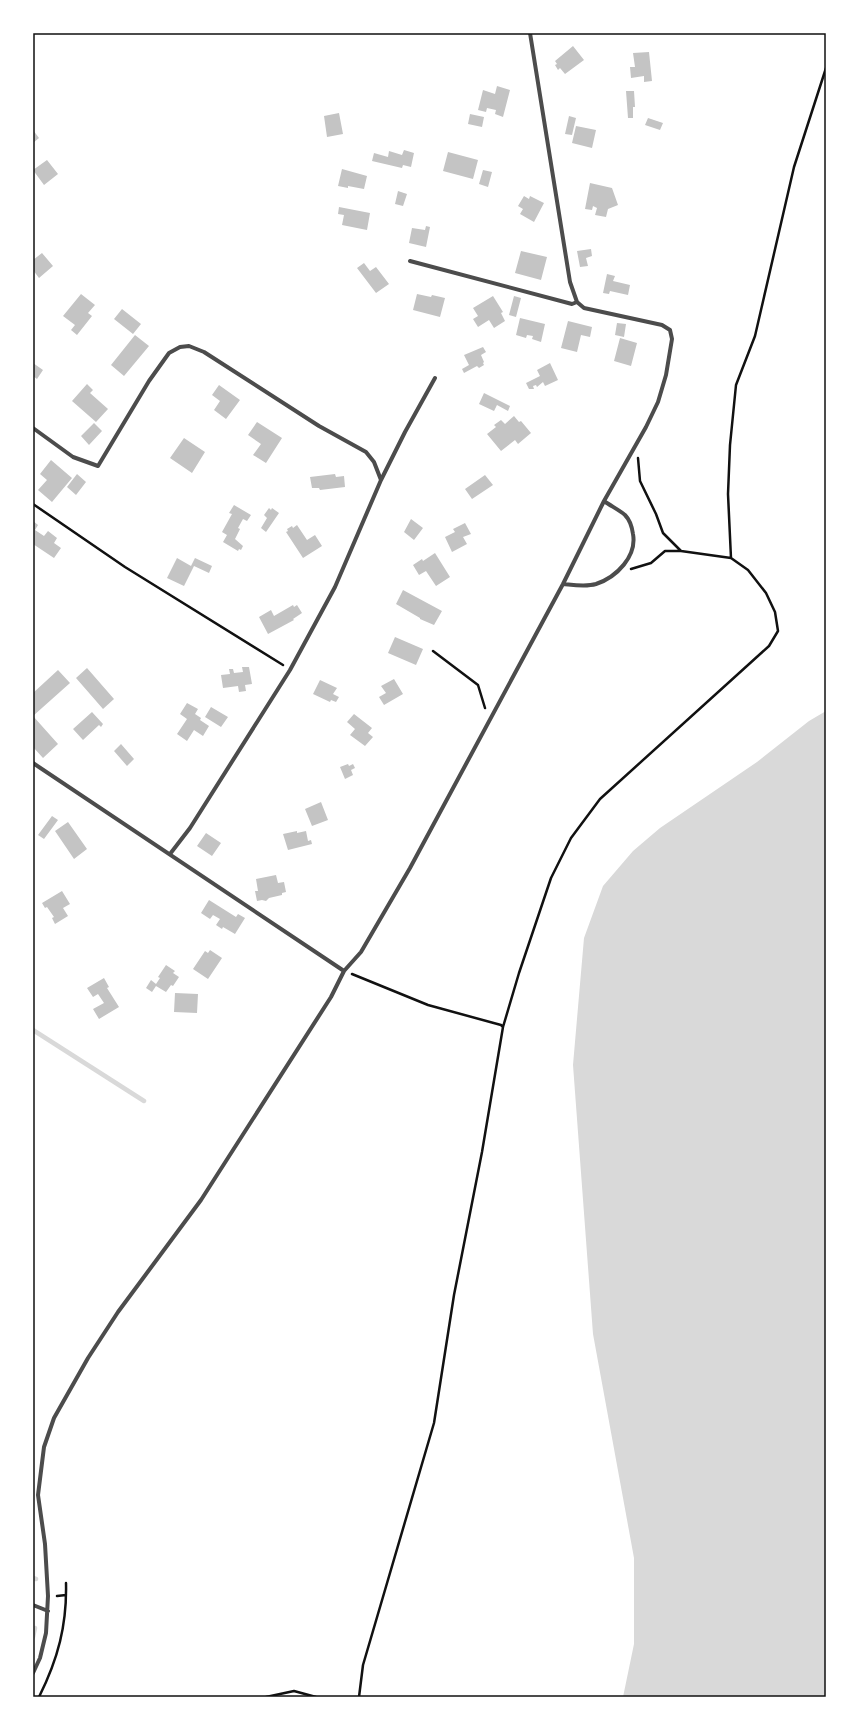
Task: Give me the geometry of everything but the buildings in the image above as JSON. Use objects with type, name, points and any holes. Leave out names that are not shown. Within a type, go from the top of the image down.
[{"type":"street","points":[[33,1673],[40,1658],[46,1633],[48,1611],[45,1549],[38,1495],[44,1447],[54,1418],[92,1352],[118,1312],[201,1200],[331,997],[344,971],[361,952],[403,881],[489,723],[563,584],[604,501],[658,402],[666,375],[672,339],[670,330],[662,325],[584,308],[577,302],[570,282],[530,33]]},
{"type":"street","points":[[410,261],[572,304],[577,302]]},
{"type":"street","points":[[33,428],[73,457],[98,466],[149,381],[169,353],[180,347],[189,346],[204,352],[313,422],[366,452],[374,462],[381,480]]},
{"type":"street","points":[[170,854],[190,828],[290,670],[335,587],[381,480],[405,432],[435,378]]},
{"type":"street","points":[[563,584],[581,586],[595,584],[608,579],[632,554],[635,541],[632,526],[625,516],[604,501]]},
{"type":"street","points":[[33,763],[344,971]]},
{"type":"street","points":[[33,1605],[48,1611]]},
{"type":"path","points":[[731,558],[728,494],[730,445],[736,385],[755,336],[794,167],[826,68]]},
{"type":"path","points":[[637,443],[640,481],[663,532],[681,551]]},
{"type":"path","points":[[33,504],[125,567],[290,670]]},
{"type":"path","points":[[359,1697],[363,1665],[434,1423],[454,1295],[482,1152],[502,1026],[518,972],[551,878],[571,838],[600,799],[769,646],[778,631],[775,612],[766,593],[748,570],[731,558],[681,551],[665,551],[651,563],[633,570],[621,567]]},
{"type":"path","points":[[433,651],[478,685],[489,723]]},
{"type":"path","points":[[344,971],[428,1005],[502,1026]]},
{"type":"path","points":[[40,1697],[62,1638],[66,1616],[66,1583]]},
{"type":"path","points":[[266,1697],[294,1691],[316,1697]]},
{"type":"shaded area","points":[[826,711],[826,1697],[623,1697],[634,1644],[634,1558],[593,1334],[573,1065],[584,938],[603,886],[633,851],[660,828],[757,762],[809,721]]},
{"type":"waterway","points":[[33,1030],[144,1101]]},
{"type":"waterway","points":[[33,1637],[35,1628]]}]
